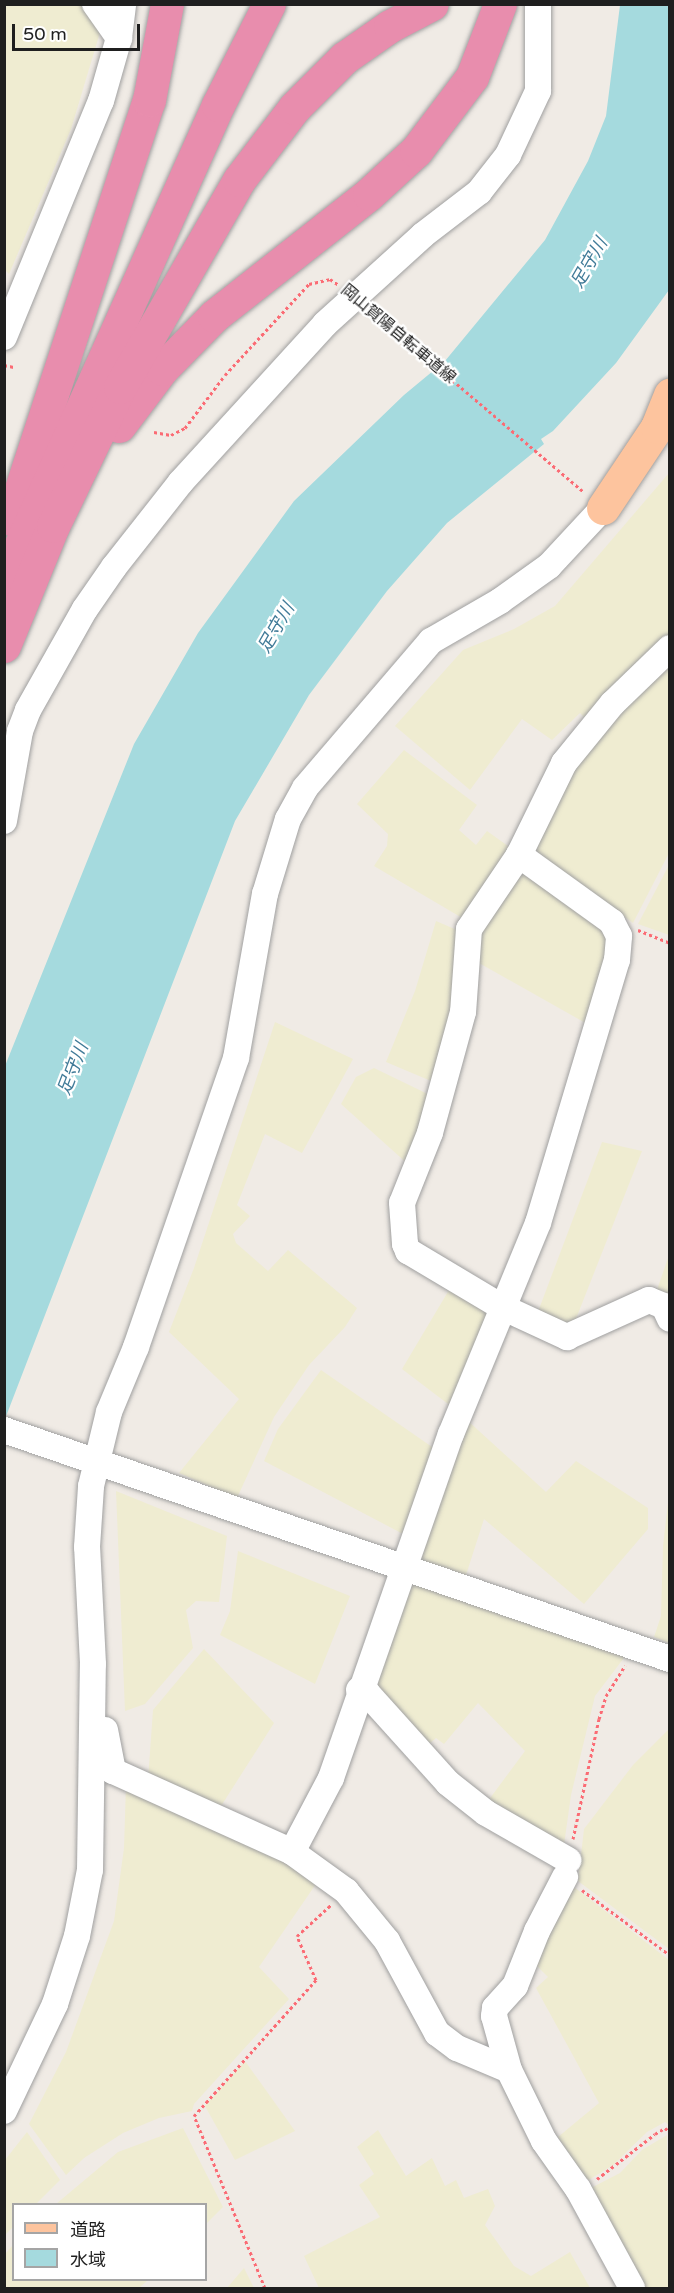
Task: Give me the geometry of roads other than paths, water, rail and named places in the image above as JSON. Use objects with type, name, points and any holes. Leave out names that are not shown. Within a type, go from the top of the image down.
[{"type":"highway","points":[[4,538],[149,100],[167,4]]},
{"type":"highway","points":[[4,646],[12,596],[218,105],[269,4]]},
{"type":"highway","points":[[12,596],[120,387],[239,180],[294,108],[344,58],[390,26],[432,4]]},
{"type":"highway","points":[[12,596],[94,462],[139,398],[214,316],[369,194],[416,152],[472,77],[500,4]]},
{"type":"main road","points":[[596,502],[657,427],[669,394]]},
{"type":"street","points":[[95,4],[119,38]]},
{"type":"street","points":[[4,337],[13,284],[101,101],[119,38],[123,4]]},
{"type":"street","points":[[4,821],[20,731],[85,609],[180,483],[362,303],[423,235],[479,192],[508,154],[538,91],[538,4]]},
{"type":"street","points":[[4,2111],[55,2004],[85,1899],[93,1823],[93,1664],[87,1547],[92,1460],[136,1347],[236,1058],[265,894],[297,802],[430,641],[542,571],[596,502]]},
{"type":"street","points":[[669,648],[613,703],[564,763],[519,855],[469,929],[463,1012],[430,1132],[402,1203],[400,1219],[408,1251],[502,1307],[567,1337],[649,1300],[664,1306],[669,1318]]},
{"type":"street","points":[[292,1852],[331,1778],[359,1690],[451,1434],[552,1181],[617,960],[620,936],[612,922],[519,855]]},
{"type":"street","points":[[4,1430],[405,1566],[669,1659]]},
{"type":"street","points":[[93,1664],[113,1771],[292,1852],[346,1891],[387,1941],[438,2033],[456,2048],[509,2070]]},
{"type":"street","points":[[359,1690],[366,1693],[448,1783],[486,1813],[567,1869],[537,1931],[515,1986],[495,2008],[494,2016],[509,2070],[544,2141],[578,2189],[632,2289]]},
{"type":"water","name":"足守川","points":[[620,5],[669,5],[669,290],[616,363],[553,431],[541,439],[544,444],[447,523],[387,591],[309,695],[235,821],[5,1419],[5,1066],[134,744],[198,633],[294,501],[404,395],[445,361],[545,240],[588,161],[606,116]]}]
